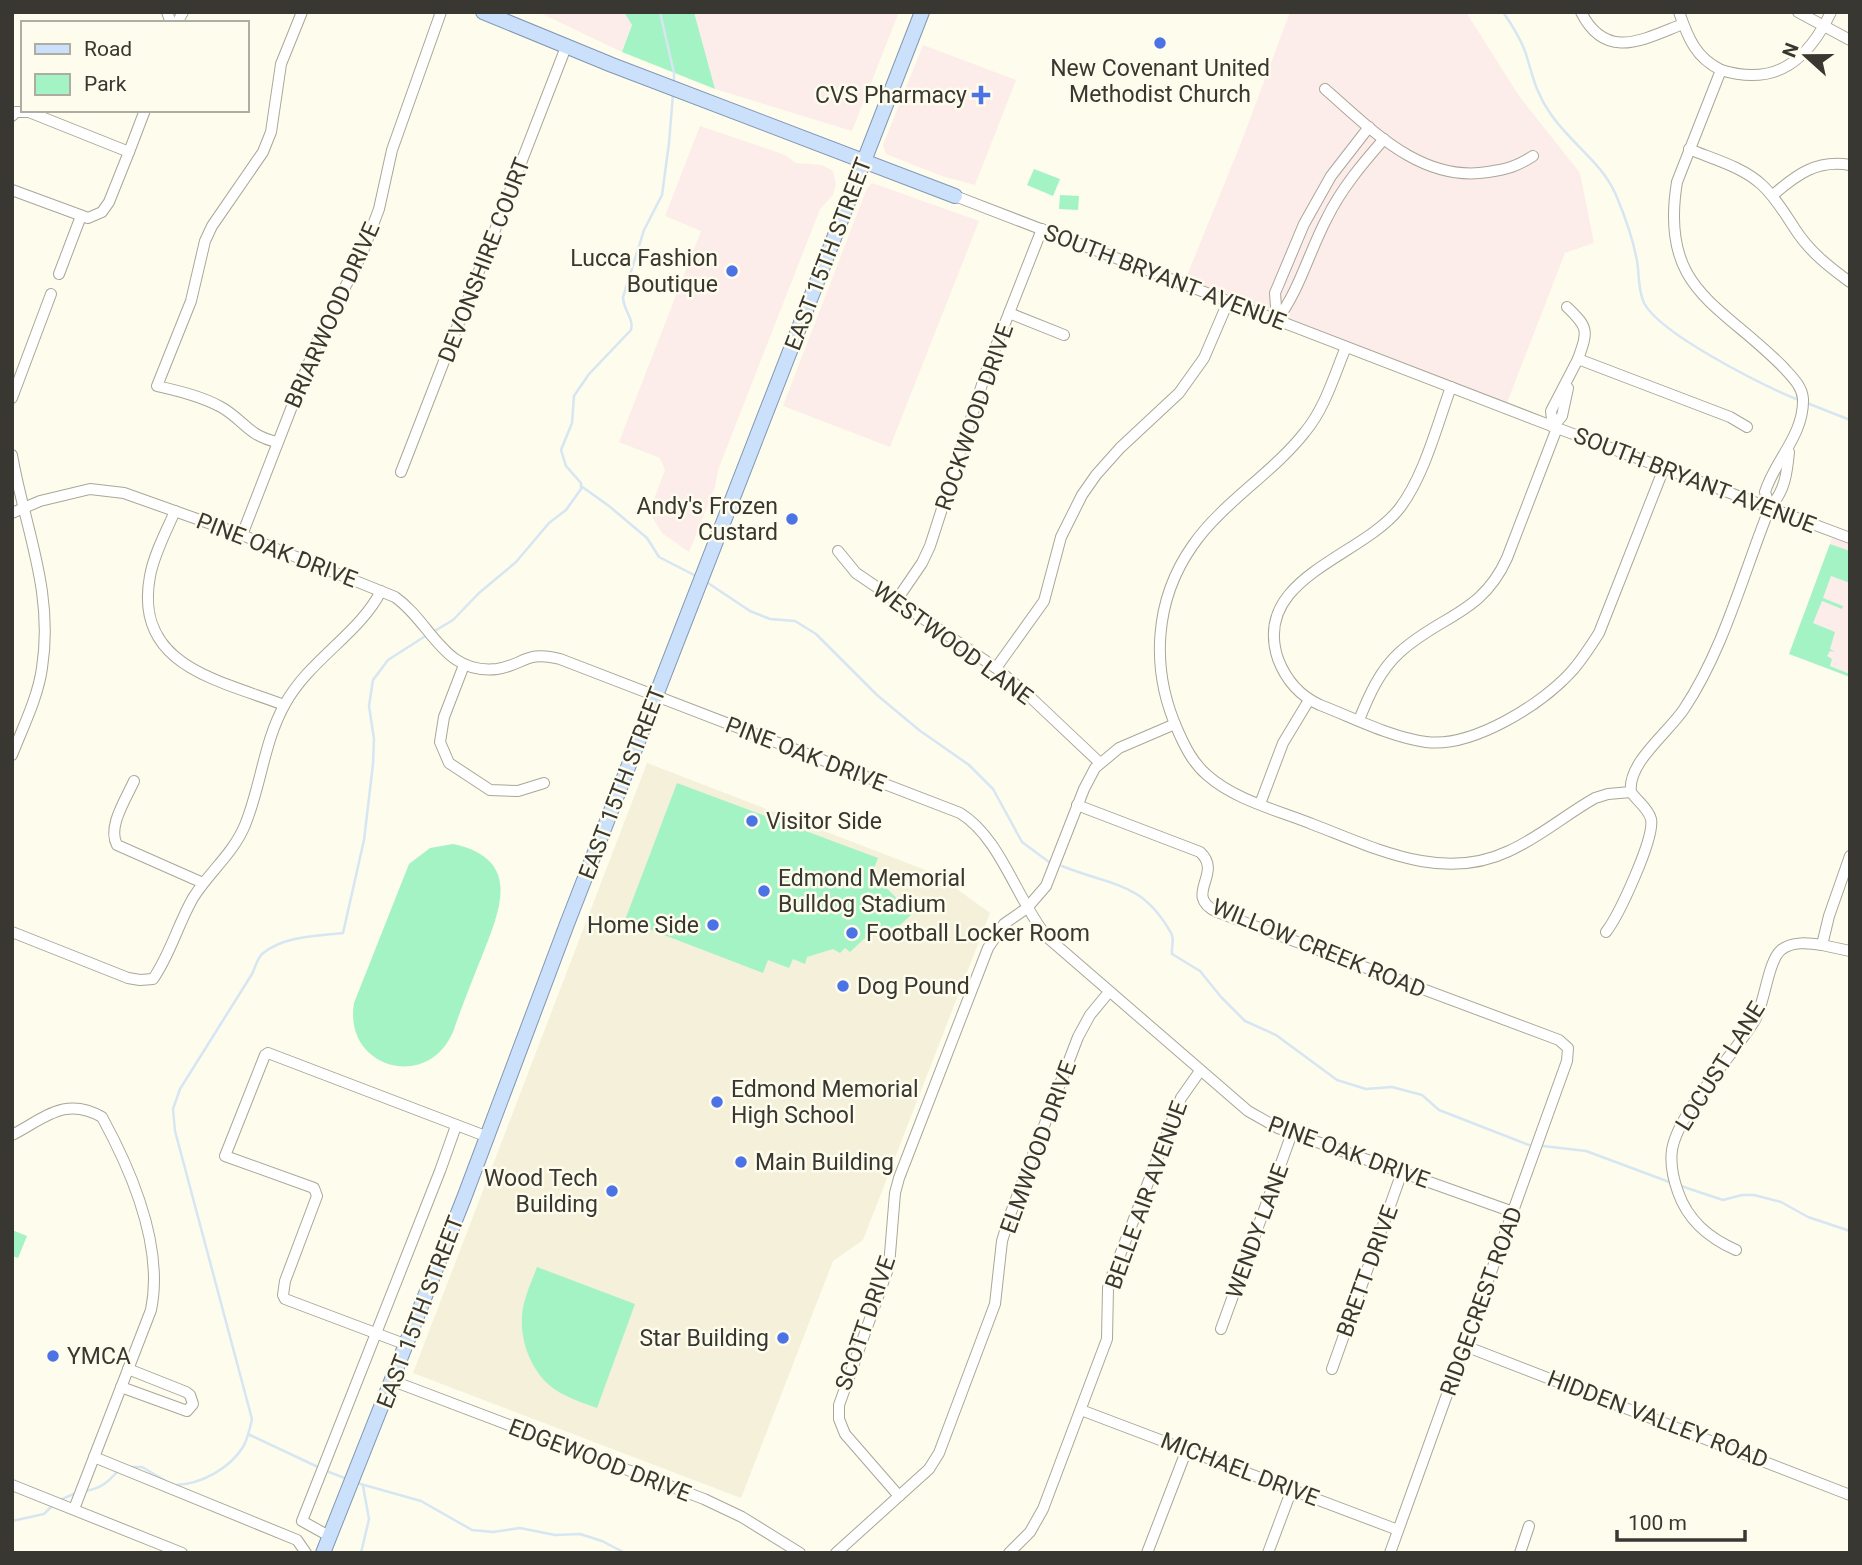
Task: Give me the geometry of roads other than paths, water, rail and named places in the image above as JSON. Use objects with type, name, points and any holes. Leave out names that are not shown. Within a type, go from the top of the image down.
[{"type":"main road","name":"SOUTH BRYANT AVENUE","points":[[483,12],[663,85],[955,196]]},
{"type":"main road","name":"EAST 15TH STREET","points":[[323,1553],[488,1137],[922,12]]},
{"type":"street","points":[[277,442],[261,439],[229,412],[207,400],[157,386],[191,301],[205,241],[212,226],[263,152],[271,132],[281,64],[302,12]]},
{"type":"street","name":"BRIARWOOD DRIVE","points":[[242,535],[317,342],[362,254],[379,209],[392,150],[441,12]]},
{"type":"street","points":[[1581,12],[1589,27],[1598,35],[1616,43],[1637,42],[1683,24]]},
{"type":"street","points":[[1679,12],[1700,57],[1721,70],[1756,76],[1787,67],[1814,43],[1831,12]]},
{"type":"street","points":[[1798,12],[1850,40]]},
{"type":"street","name":"DEVONSHIRE COURT","points":[[401,472],[566,47]]},
{"type":"street","points":[[1606,932],[1622,908],[1651,830],[1649,814],[1630,792],[1631,774],[1682,712],[1706,670],[1770,508],[1780,497],[1790,448],[1802,412],[1803,395],[1796,381],[1705,299],[1690,278],[1675,238],[1676,182],[1721,70]]},
{"type":"street","points":[[1325,89],[1384,139],[1421,163],[1450,173],[1475,174],[1516,167],[1532,156]]},
{"type":"street","points":[[12,116],[16,112],[29,112],[129,152]]},
{"type":"street","points":[[12,190],[88,218],[102,212],[109,202],[144,112]]},
{"type":"street","points":[[1277,320],[1276,293],[1304,224],[1331,176],[1369,127]]},
{"type":"street","points":[[1277,320],[1292,300],[1327,217],[1348,184],[1384,139]]},
{"type":"street","points":[[1689,149],[1745,173],[1773,195],[1814,252],[1850,282]]},
{"type":"street","points":[[1773,195],[1810,168],[1831,164],[1850,165]]},
{"type":"street","name":"SOUTH BRYANT AVENUE","points":[[955,196],[1555,428],[1850,538]]},
{"type":"street","points":[[59,274],[81,216]]},
{"type":"street","name":"ROCKWOOD DRIVE","points":[[896,601],[922,563],[930,546],[987,369],[1042,229]]},
{"type":"street","points":[[12,398],[51,294]]},
{"type":"street","points":[[996,668],[1044,601],[1061,537],[1082,495],[1120,448],[1180,393],[1204,358],[1228,302]]},
{"type":"street","points":[[1359,720],[1376,682],[1401,651],[1474,604],[1499,575],[1562,416],[1570,377],[1586,331],[1583,322],[1567,307]]},
{"type":"street","points":[[1009,313],[1064,335]]},
{"type":"street","points":[[1346,347],[1323,404],[1307,430],[1208,527],[1177,568],[1164,605],[1159,638],[1162,675],[1175,724],[1185,747],[1207,775],[1235,794],[1400,858],[1444,865],[1485,860],[1507,852],[1595,799],[1608,794],[1630,792]]},
{"type":"street","points":[[1578,359],[1730,417],[1747,427]]},
{"type":"street","points":[[1451,387],[1412,490],[1400,507],[1377,530],[1300,581],[1282,603],[1275,631],[1276,652],[1287,678],[1308,700],[1417,741],[1435,743],[1471,737],[1535,703],[1554,688],[1586,654],[1599,633],[1664,468]]},
{"type":"street","points":[[1770,508],[1765,492],[1774,470],[1790,448]]},
{"type":"street","points":[[12,455],[17,511],[32,535],[43,584],[46,615],[39,680],[12,755]]},
{"type":"street","name":"PINE OAK DRIVE","points":[[17,511],[90,488],[124,493],[242,535],[395,597],[416,614],[438,645],[464,665],[474,669],[502,668],[521,659],[544,656],[560,659],[960,813],[973,822],[989,842],[1027,908],[1048,938],[1248,1111],[1292,1133],[1513,1212]]},
{"type":"street","points":[[174,511],[150,574],[147,599],[150,618],[165,650],[196,671],[284,705]]},
{"type":"street","name":"WESTWOOD LANE","points":[[838,551],[856,573],[996,668],[1100,763]]},
{"type":"street","points":[[12,932],[128,978],[153,979],[203,883],[238,840],[284,705],[309,669],[366,613],[381,591]]},
{"type":"street","points":[[464,665],[444,718],[440,742],[449,763],[490,790],[517,791],[544,783]]},
{"type":"street","points":[[1260,804],[1283,743],[1308,700]]},
{"type":"street","name":"SCOTT DRIVE","points":[[899,1496],[843,1431],[839,1419],[839,1405],[887,1273],[899,1178],[988,948],[1004,924],[1027,908],[1046,886],[1087,781],[1100,763],[1119,748],[1175,724]]},
{"type":"street","points":[[134,781],[114,828],[117,845],[203,883]]},
{"type":"street","name":"WILLOW CREEK ROAD","points":[[1077,805],[1200,852],[1209,869],[1202,898],[1208,907],[1217,912],[1559,1040],[1568,1048]]},
{"type":"street","points":[[1850,856],[1822,945],[1850,951]]},
{"type":"street","name":"LOCUST LANE","points":[[1736,1250],[1716,1241],[1689,1214],[1672,1167],[1676,1135],[1758,1015],[1772,967],[1781,950],[1797,943],[1822,945]]},
{"type":"street","name":"ELMWOOD DRIVE","points":[[836,1553],[929,1468],[939,1453],[996,1304],[1002,1241],[1010,1214],[1078,1037],[1090,1015],[1109,992]]},
{"type":"street","name":"RIDGECREST ROAD","points":[[1390,1553],[1567,1061],[1568,1048]]},
{"type":"street","points":[[407,1345],[285,1299],[285,1281],[317,1196],[314,1188],[225,1156],[268,1053],[488,1137]]},
{"type":"street","name":"BELLE AIR AVENUE","points":[[1009,1553],[1030,1532],[1043,1509],[1107,1339],[1108,1288],[1113,1273],[1181,1098],[1200,1071]]},
{"type":"street","points":[[12,1135],[62,1108],[89,1109],[103,1116],[144,1213],[154,1265],[151,1310],[74,1509]]},
{"type":"street","points":[[329,1536],[302,1521],[456,1126]]},
{"type":"street","name":"WENDY LANE","points":[[1221,1329],[1292,1133]]},
{"type":"street","name":"BRETT DRIVE","points":[[1332,1369],[1402,1172]]},
{"type":"street","name":"HIDDEN VALLEY ROAD","points":[[1465,1346],[1850,1495]]},
{"type":"street","points":[[121,1387],[187,1411],[193,1404],[186,1392],[128,1369]]},
{"type":"street","name":"EDGEWOOD DRIVE","points":[[393,1381],[704,1499],[742,1517],[800,1553]]},
{"type":"street","name":"MICHAEL DRIVE","points":[[1081,1410],[1398,1530]]},
{"type":"street","points":[[1147,1553],[1187,1449]]},
{"type":"street","points":[[94,1457],[297,1540],[302,1551]]},
{"type":"street","points":[[12,1485],[182,1553]]},
{"type":"street","points":[[1268,1553],[1292,1489]]},
{"type":"street","points":[[1520,1553],[1529,1526]]},
{"type":"waterway","points":[[660,12],[674,84]]},
{"type":"waterway","points":[[1503,12],[1522,43],[1535,85],[1545,106],[1602,172],[1616,195],[1634,248],[1644,303],[1654,316],[1671,330],[1716,359],[1801,401]]},
{"type":"waterway","points":[[673,94],[662,195],[644,230],[623,297],[631,330],[589,374],[574,396],[572,423],[561,450],[566,466],[581,486],[647,538],[659,557],[696,576]]},
{"type":"waterway","points":[[1807,403],[1850,420]]},
{"type":"waterway","points":[[433,632],[453,620],[479,593],[516,562],[549,523],[566,510],[581,486]]},
{"type":"waterway","points":[[705,581],[750,611],[770,619],[795,621],[816,634],[877,695],[919,730],[969,765],[993,789],[1022,842],[1049,862]]},
{"type":"waterway","points":[[176,1485],[195,1482],[214,1474],[230,1462],[245,1444],[252,1419],[175,1131],[173,1109],[180,1089],[262,954],[290,940],[343,933],[364,840],[373,764],[374,739],[369,706],[373,680],[388,660],[427,635]]},
{"type":"waterway","points":[[1062,866],[1124,888],[1149,903],[1172,935],[1172,954],[1200,971],[1245,1021],[1276,1035],[1337,1080],[1366,1089],[1392,1087],[1422,1095],[1439,1110],[1529,1145]]},
{"type":"waterway","points":[[1543,1146],[1586,1151],[1672,1183]]},
{"type":"waterway","points":[[1678,1185],[1723,1200],[1754,1195],[1781,1202],[1808,1217],[1850,1231]]},
{"type":"waterway","points":[[248,1434],[318,1467]]},
{"type":"waterway","points":[[128,1467],[142,1467],[166,1481]]},
{"type":"waterway","points":[[84,1491],[104,1484],[119,1470]]},
{"type":"waterway","points":[[324,1470],[347,1479]]},
{"type":"waterway","points":[[357,1483],[421,1501],[472,1530],[493,1532],[520,1528],[555,1535],[580,1534],[602,1541],[625,1553]]},
{"type":"waterway","points":[[361,1553],[369,1519],[363,1486]]},
{"type":"waterway","points":[[58,1501],[78,1492]]},
{"type":"waterway","points":[[12,1521],[44,1514],[53,1505]]},
{"type":"place","name":"New Covenant United Methodist Church","points":[[1160,43]]},
{"type":"place","name":"CVS Pharmacy","points":[[981,95]]},
{"type":"place","name":"Lucca Fashion Boutique","points":[[732,271]]},
{"type":"place","name":"Andy's Frozen Custard","points":[[792,519]]},
{"type":"place","name":"Visitor Side","points":[[752,821]]},
{"type":"place","name":"Edmond Memorial Bulldog Stadium","points":[[764,891]]},
{"type":"place","name":"Home Side","points":[[713,925]]},
{"type":"place","name":"Football Locker Room","points":[[852,933]]},
{"type":"place","name":"Dog Pound","points":[[843,986]]},
{"type":"place","name":"Edmond Memorial High School","points":[[717,1102]]},
{"type":"place","name":"Main Building","points":[[741,1162]]},
{"type":"place","name":"Wood Tech Building","points":[[612,1191]]},
{"type":"place","name":"Star Building","points":[[783,1338]]},
{"type":"place","name":"YMCA","points":[[53,1356]]}]
